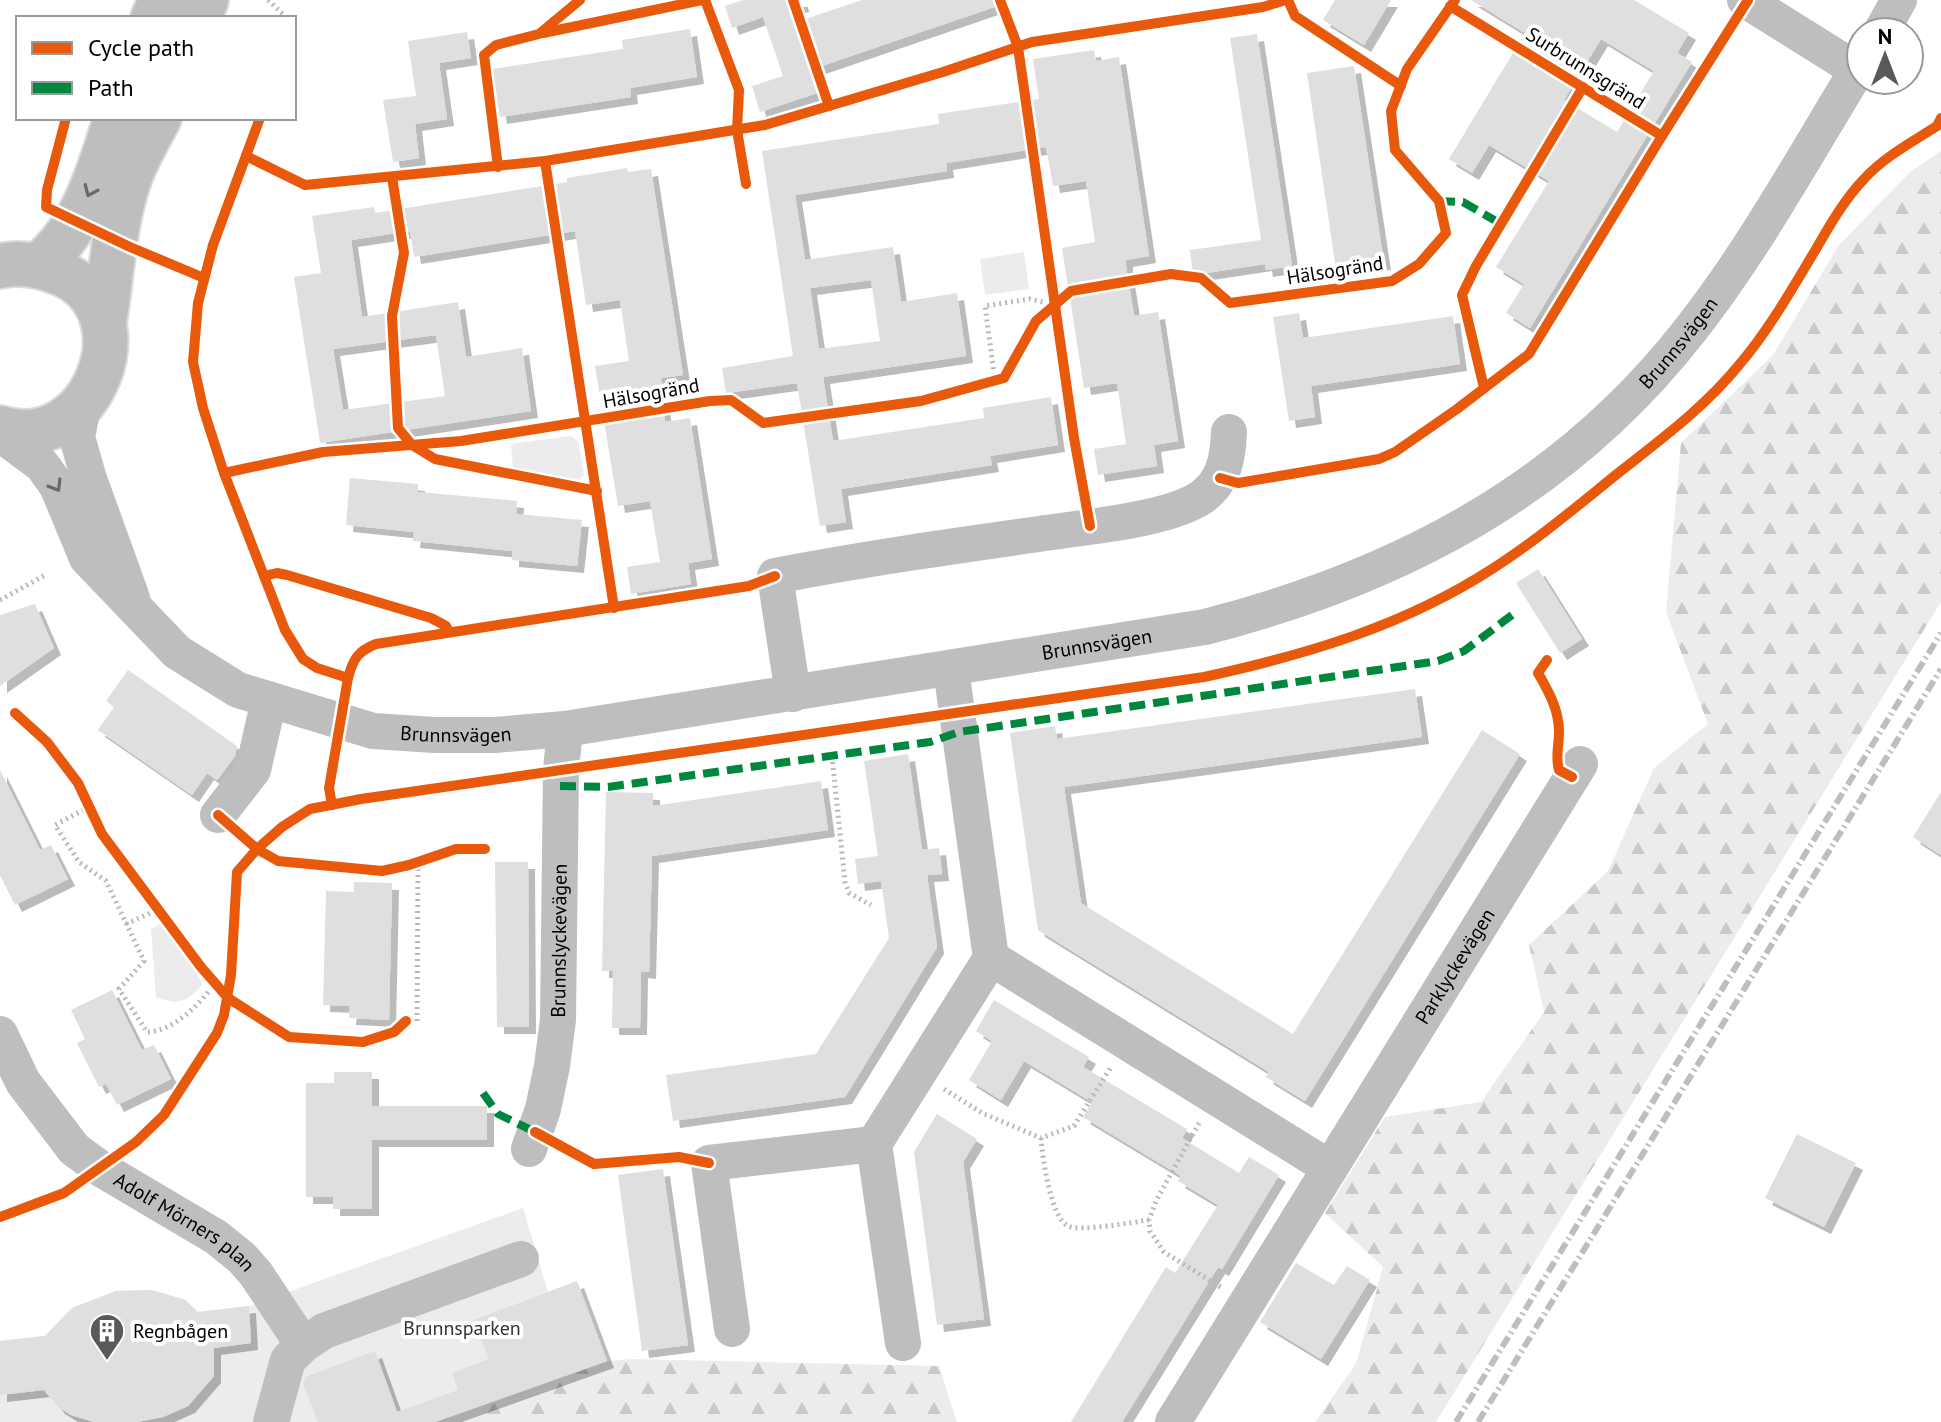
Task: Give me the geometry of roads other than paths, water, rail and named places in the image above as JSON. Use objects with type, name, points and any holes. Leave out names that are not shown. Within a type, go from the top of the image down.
[{"type":"main road","points":[[12,262],[58,250],[90,194],[115,120]]},
{"type":"main road","points":[[0,431],[50,428],[83,406],[101,370],[115,240],[125,191],[158,120]]},
{"type":"main road","points":[[12,262],[65,276],[86,291],[99,306],[104,323]]},
{"type":"street","points":[[1745,0],[1845,59]]},
{"type":"street","name":"Brunnsvägen","points":[[0,431],[42,465],[62,497],[87,558],[177,652],[238,690],[373,731],[480,735],[565,729],[1205,627],[1277,609],[1384,567],[1465,527],[1541,478],[1631,398],[1692,329],[1746,253],[1845,90]]},
{"type":"street","name":"Brunnsvägen","points":[[83,406],[77,437],[135,607]]},
{"type":"street","points":[[793,694],[775,576],[1177,510],[1202,497],[1220,478],[1228,455],[1229,432]]},
{"type":"street","points":[[903,1343],[874,1144],[991,958],[951,669]]},
{"type":"street","points":[[218,815],[253,770],[269,700]]},
{"type":"street","name":"Brunnslyckevägen","points":[[529,1149],[543,1109],[558,1020],[561,770],[565,729]]},
{"type":"street","name":"Parklyckevägen","points":[[1173,1422],[1580,764]]},
{"type":"street","points":[[991,958],[1330,1168]]},
{"type":"street","name":"Adolf Mörners plan","points":[[0,1034],[23,1082],[74,1149],[101,1169],[216,1237],[242,1258],[303,1345]]},
{"type":"street","points":[[732,1329],[709,1163],[874,1144]]},
{"type":"street","points":[[271,1422],[288,1360],[324,1331],[521,1259]]},
{"type":"railway","points":[[1456,1422],[1941,633]]},
{"type":"railway","points":[[1478,1422],[1941,669]]},
{"type":"place","name":"Regnbågen","points":[[107,1362]]},
{"type":"park label","name":"Brunnsparken","points":[[462,1328]]}]
